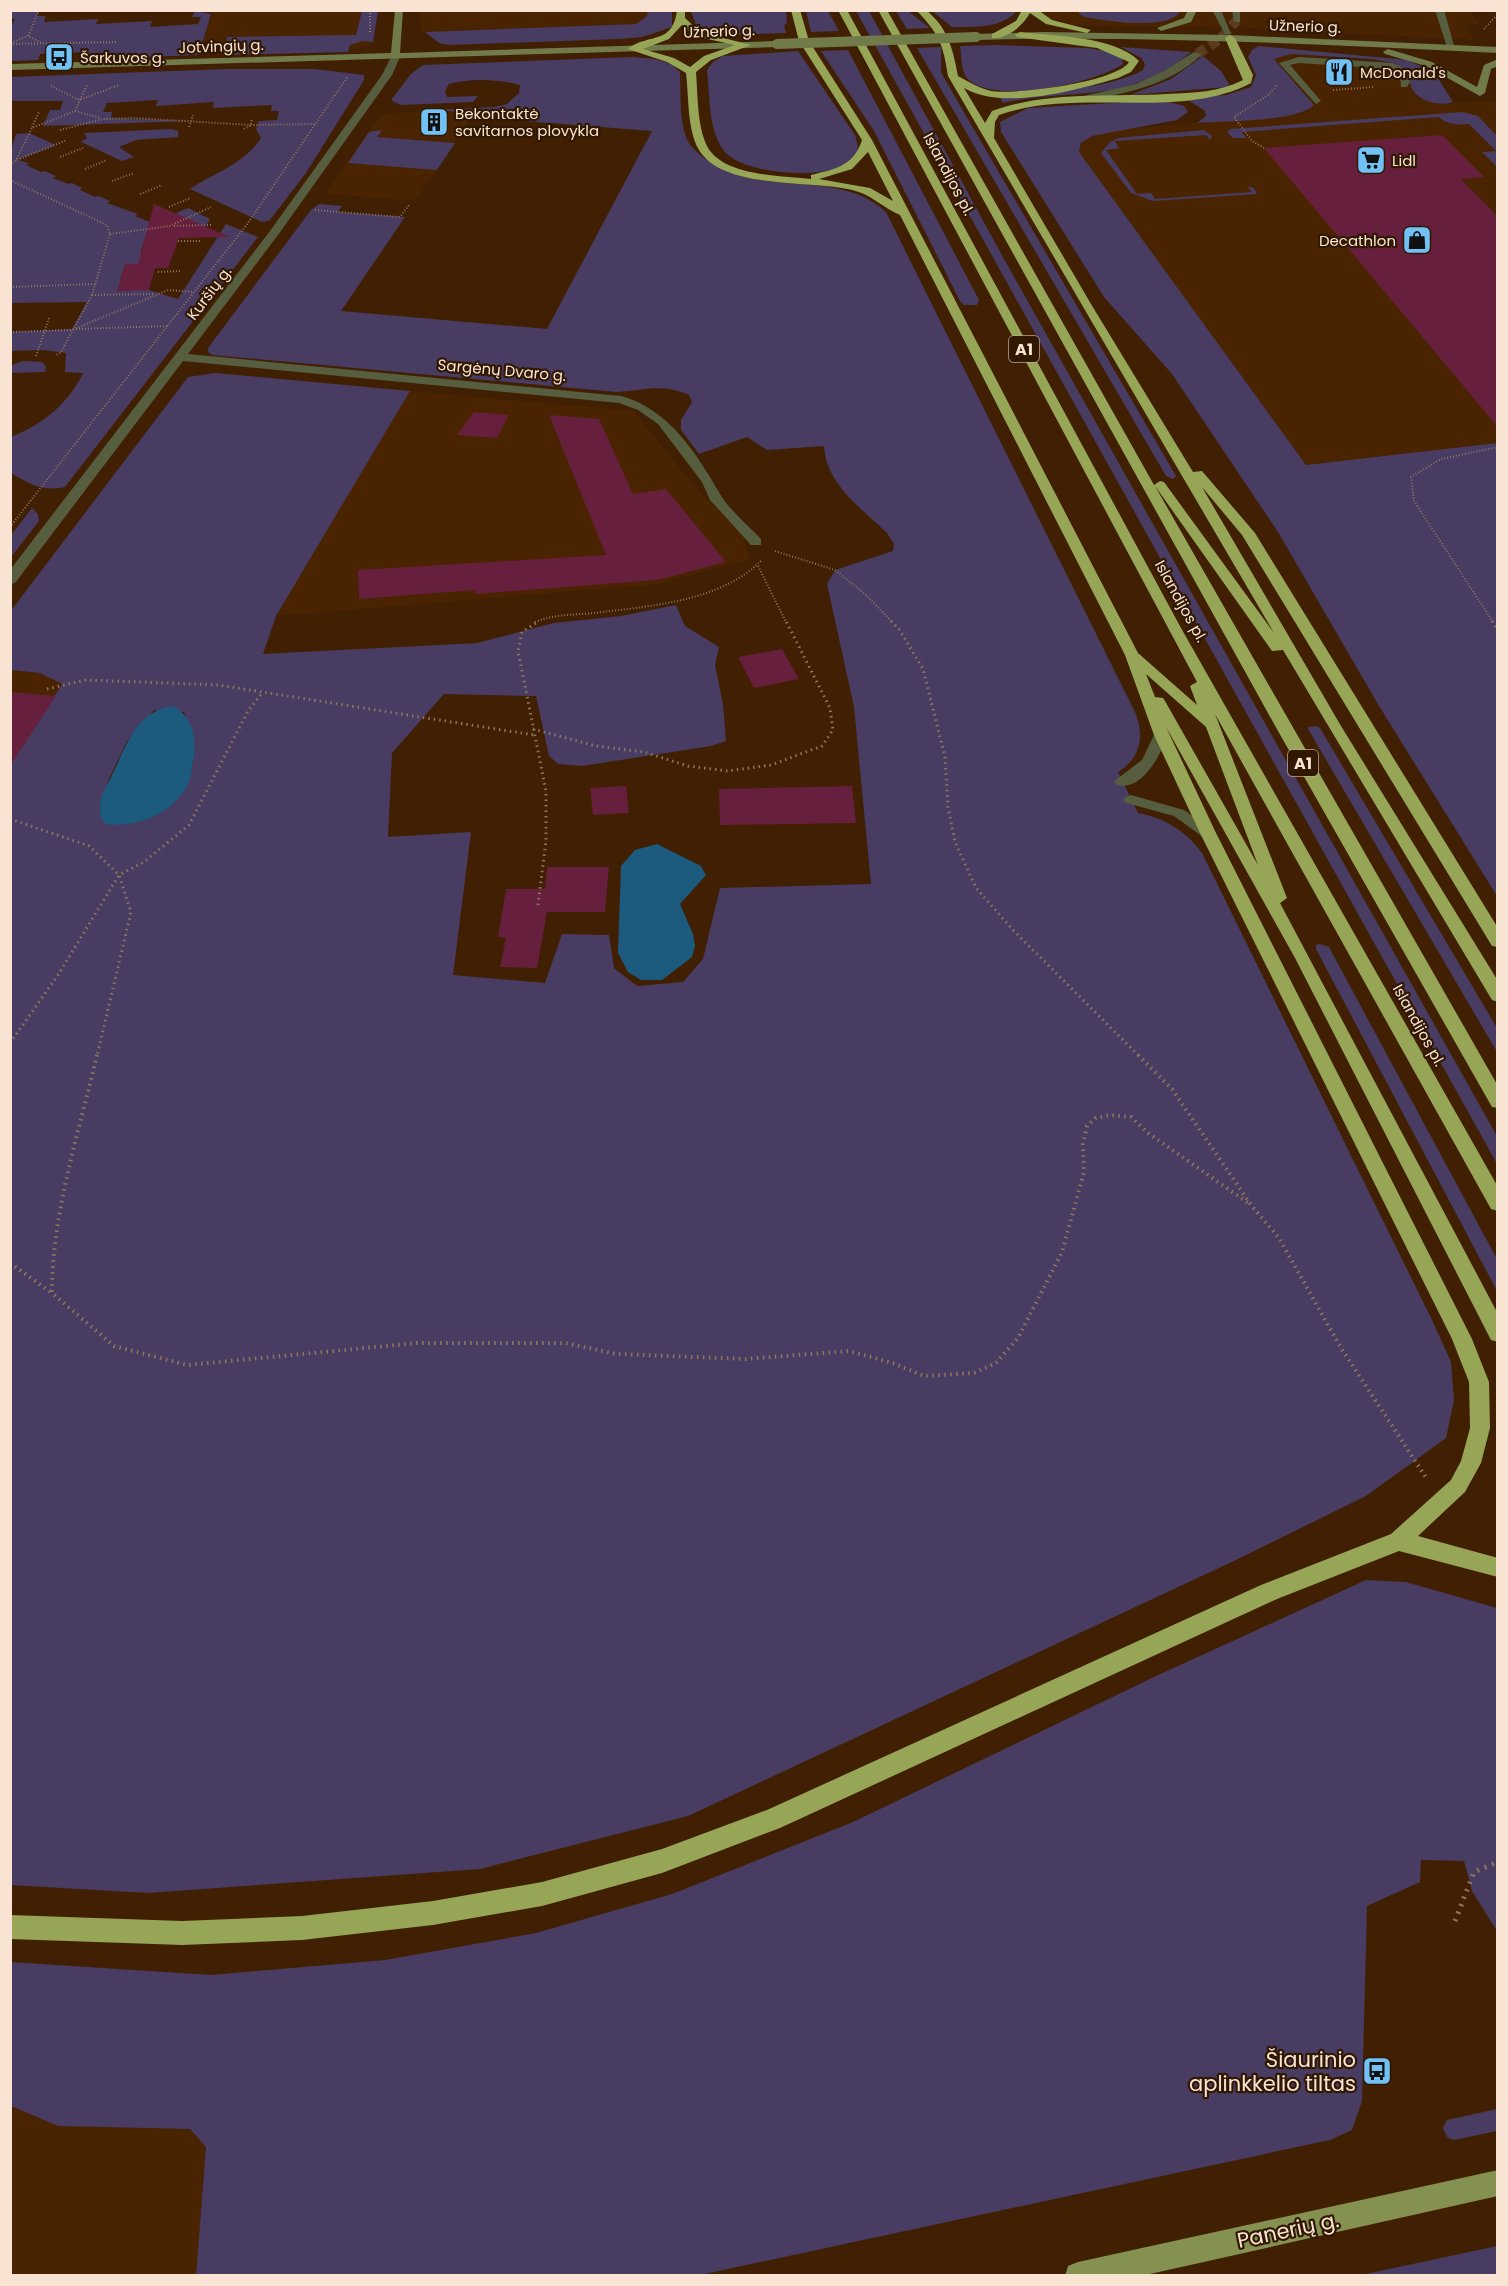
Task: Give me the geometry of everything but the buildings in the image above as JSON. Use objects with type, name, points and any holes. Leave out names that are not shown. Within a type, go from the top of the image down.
[{"type":"highway","points":[[795,10],[804,41],[867,140],[904,216],[1132,655],[1303,958],[1497,1334]]},
{"type":"highway","name":"Islandijos pl.","points":[[842,10],[1174,628],[1497,1204]]},
{"type":"highway","name":"Islandijos pl.","points":[[882,10],[1280,721],[1497,1102]]},
{"type":"highway","points":[[920,10],[939,26],[951,49],[953,76],[1085,304],[1167,437],[1334,726],[1497,996]]},
{"type":"highway","points":[[995,36],[1020,23],[1029,10],[1049,22],[1087,30]]},
{"type":"highway","points":[[633,49],[672,34],[681,15],[697,34],[746,45]]},
{"type":"highway","points":[[953,76],[962,83],[987,93],[1019,95],[1111,77],[1125,72],[1134,61],[1119,51],[1100,46],[1020,35]]},
{"type":"highway","points":[[989,137],[990,122],[995,114],[1031,103],[1213,94],[1242,87],[1248,81],[1248,75],[1229,35]]},
{"type":"highway","points":[[691,72],[699,62],[713,55],[746,45]]},
{"type":"highway","points":[[633,49],[665,57],[691,72],[705,152],[715,161],[731,170],[753,176],[803,180],[865,190],[887,200],[904,216]]},
{"type":"highway","points":[[803,180],[852,166],[863,156],[867,140]]},
{"type":"highway","points":[[1113,421],[1334,726]]},
{"type":"highway","points":[[1167,437],[1248,533],[1497,942]]},
{"type":"highway","points":[[1174,628],[1303,958]]},
{"type":"highway","points":[[1132,655],[1248,758]]},
{"type":"highway","points":[[10,1927],[182,1933],[302,1928],[432,1913],[542,1894],[662,1861],[772,1820],[1269,1592],[1400,1541],[1458,1486],[1471,1463],[1480,1428],[1479,1382],[1462,1339],[1161,735],[1132,655]]},
{"type":"highway","points":[[1400,1541],[1450,1556],[1478,1560],[1497,1568]]},
{"type":"main road","name":"Kuršių g.","points":[[395,57],[399,10]]},
{"type":"main road","points":[[1161,28],[1188,20],[1193,10]]},
{"type":"main road","name":"Užnerio g.","points":[[1044,35],[1087,30],[1161,28],[1349,43],[1497,50]]},
{"type":"main road","name":"Užnerio g.","points":[[395,57],[1020,35],[1229,35]]},
{"type":"main road","points":[[1349,43],[1418,59],[1480,93],[1487,67],[1497,62]]},
{"type":"main road","name":"Jotvingių g.","points":[[10,67],[395,57]]},
{"type":"main road","name":"Panerių g.","points":[[1078,2276],[1497,2183]]},
{"type":"street","points":[[1216,10],[1229,35]]},
{"type":"street","points":[[1439,10],[1452,47]]},
{"type":"street","points":[[1068,100],[1117,93],[1155,81],[1172,73],[1197,54]]},
{"type":"street","name":"Kuršių g.","points":[[10,580],[292,209],[387,75],[395,57]]},
{"type":"street","points":[[1316,101],[1284,63],[1299,60],[1380,65],[1412,94]]},
{"type":"street","name":"Sargėnų Dvaro g.","points":[[181,357],[621,400],[642,407],[662,421],[708,481],[715,497],[756,542]]},
{"type":"street","points":[[1122,782],[1141,771],[1152,759],[1161,735]]},
{"type":"street","points":[[1131,800],[1179,813],[1208,833]]},
{"type":"path","points":[[10,44],[28,36],[39,10]]},
{"type":"path","points":[[369,33],[370,10]]},
{"type":"path","points":[[28,36],[43,43]]},
{"type":"path","points":[[10,527],[260,206],[349,75]]},
{"type":"path","points":[[75,111],[88,81]]},
{"type":"path","points":[[51,86],[79,100],[122,84]]},
{"type":"path","points":[[1308,92],[1403,85]]},
{"type":"path","points":[[32,128],[75,111],[104,119]]},
{"type":"path","points":[[16,160],[39,112]]},
{"type":"path","points":[[134,118],[135,113]]},
{"type":"path","points":[[189,127],[193,115]]},
{"type":"path","points":[[60,130],[104,119],[134,118],[251,125],[316,124]]},
{"type":"path","points":[[251,125],[252,118]]},
{"type":"path","points":[[244,129],[251,125]]},
{"type":"path","points":[[10,165],[16,160],[67,141]]},
{"type":"path","points":[[60,157],[83,148]]},
{"type":"path","points":[[85,169],[107,160]]},
{"type":"path","points":[[112,181],[134,173]]},
{"type":"path","points":[[10,180],[107,225],[110,234],[92,295],[61,352],[56,355]]},
{"type":"path","points":[[140,194],[162,185]]},
{"type":"path","points":[[168,207],[190,198]]},
{"type":"path","points":[[260,206],[400,217],[408,206]]},
{"type":"path","points":[[170,226],[211,207]]},
{"type":"path","points":[[110,234],[170,226],[211,225]]},
{"type":"path","points":[[178,242],[201,241]]},
{"type":"path","points":[[158,272],[181,271]]},
{"type":"path","points":[[10,287],[95,284]]},
{"type":"path","points":[[72,330],[168,290],[194,292]]},
{"type":"path","points":[[92,295],[159,294]]},
{"type":"path","points":[[36,356],[49,318]]},
{"type":"path","points":[[10,332],[168,326]]},
{"type":"path","points":[[1497,447],[1450,455],[1427,464],[1411,477],[1414,501],[1497,630]]},
{"type":"path","points":[[756,542],[769,550],[835,570],[866,595],[899,629],[923,669],[945,756],[948,807],[955,842],[976,888],[1013,930],[1172,1089],[1251,1205],[1279,1238],[1341,1347],[1424,1474]]},
{"type":"path","points":[[538,905],[546,841],[546,791],[518,651],[519,637],[530,624],[552,617],[620,610],[687,597],[742,580],[758,566],[769,550]]},
{"type":"path","points":[[533,729],[596,746],[644,752],[688,766],[728,771],[771,765],[822,746],[833,730],[830,708],[758,566]]},
{"type":"path","points":[[47,689],[86,681],[120,680],[218,685],[534,735]]},
{"type":"path","points":[[10,1043],[58,975],[119,874],[144,862],[189,825],[248,711],[263,692]]},
{"type":"path","points":[[10,819],[89,846],[119,874],[131,912],[64,1192],[52,1274],[52,1293]]},
{"type":"path","points":[[10,825],[17,821]]},
{"type":"path","points":[[10,1263],[52,1293],[114,1346],[187,1365],[417,1343],[565,1343],[617,1354],[745,1359],[849,1351],[893,1363],[924,1376],[974,1373],[996,1363],[1018,1338],[1062,1252],[1084,1172],[1083,1144],[1087,1125],[1096,1118],[1110,1115],[1131,1117],[1148,1133],[1251,1205]]},
{"type":"path","points":[[1455,1921],[1474,1872],[1497,1862]]},
{"type":"shaded area","points":[[11,10],[39,11],[37,16],[46,16],[44,22],[98,19],[96,24],[152,21],[150,27],[198,24],[201,17],[192,17],[195,11],[211,14],[199,55],[87,59],[88,52],[40,54],[38,60],[11,61],[11,26],[15,19],[11,19]]},
{"type":"shaded area","points":[[1079,10],[1180,11],[1174,17],[1164,21],[1136,23],[1085,17],[1079,14]]},
{"type":"shaded area","points":[[1469,10],[1480,24],[1464,25],[1475,40],[1251,28],[1076,25],[1049,18],[1040,11]]},
{"type":"shaded area","points":[[213,11],[378,11],[373,42],[360,49],[199,55]]},
{"type":"shaded area","points":[[362,11],[378,11],[373,42],[363,41],[350,45],[348,52],[228,55],[225,53],[227,37],[356,35]]},
{"type":"shaded area","points":[[419,11],[648,11],[647,16],[636,24],[421,32]]},
{"type":"shaded area","points":[[648,11],[672,11],[672,27],[642,37],[620,39],[449,45],[439,43],[425,32],[636,24],[647,16]]},
{"type":"shaded area","points":[[691,11],[786,11],[787,24],[784,25],[786,33],[731,35],[697,28]]},
{"type":"shaded area","points":[[806,11],[828,11],[839,31],[811,32]]},
{"type":"shaded area","points":[[856,11],[869,11],[1004,259],[1497,1136],[1497,1164]]},
{"type":"shaded area","points":[[896,11],[908,11],[930,28],[907,29]]},
{"type":"shaded area","points":[[932,11],[1017,11],[995,24],[978,27],[952,27]]},
{"type":"shaded area","points":[[960,46],[1088,48],[1122,57],[1123,64],[1092,78],[1070,84],[1023,91],[983,88],[970,81],[964,74]]},
{"type":"shaded area","points":[[1259,46],[1407,60],[1434,72],[1453,102],[1442,104],[1429,102],[1418,96],[1411,87],[1409,77],[1394,63],[1371,59],[1291,54],[1274,59],[1314,105],[1306,111],[1277,118],[1197,123],[1206,116],[1205,111],[1185,98],[1226,95],[1251,87],[1256,75],[1248,57],[1252,50]]},
{"type":"shaded area","points":[[941,47],[941,72],[1176,476],[1173,479],[1166,476],[917,48]]},
{"type":"shaded area","points":[[1121,47],[1191,52],[1168,69],[1123,87],[1003,103],[1000,98],[1095,86],[1143,70],[1145,64],[1141,58]]},
{"type":"shaded area","points":[[848,50],[979,300],[977,305],[964,305],[960,301],[874,131],[821,51]]},
{"type":"shaded area","points":[[798,51],[855,135],[858,148],[852,160],[838,168],[797,173],[753,167],[735,160],[724,151],[715,133],[707,70],[713,62],[723,56]]},
{"type":"shaded area","points":[[1291,54],[1394,63],[1409,77],[1411,86],[1422,98],[1438,104],[1497,101],[1497,443],[1306,465],[1079,152],[1081,143],[1092,136],[1111,130],[1303,114],[1314,105],[1274,59]]},
{"type":"shaded area","points":[[1203,56],[1221,71],[1229,84],[1227,87],[1130,95],[1171,79]]},
{"type":"shaded area","points":[[632,57],[664,62],[680,72],[681,114],[686,137],[692,147],[707,160],[729,172],[751,179],[823,186],[846,191],[867,198],[886,212],[1135,712],[1140,729],[1139,745],[1132,760],[1118,772],[1138,813],[1157,818],[1182,832],[1202,853],[1433,1322],[1451,1362],[1454,1400],[1446,1438],[1366,1496],[1236,1560],[688,1816],[480,1869],[147,1893],[11,1885],[10,746],[23,746],[62,684],[40,673],[11,670],[10,612],[188,377],[215,373],[410,391],[276,616],[263,654],[477,643],[554,623],[621,616],[676,605],[685,626],[719,647],[715,665],[723,704],[726,741],[711,746],[582,766],[558,764],[549,756],[536,696],[444,694],[392,753],[388,837],[471,832],[453,975],[545,983],[562,934],[609,935],[614,968],[637,986],[683,982],[703,959],[720,888],[871,884],[854,707],[827,584],[835,570],[893,551],[894,544],[887,533],[856,505],[838,484],[826,460],[824,446],[767,450],[747,437],[699,454],[681,430],[681,420],[692,402],[689,395],[670,389],[653,388],[617,392],[212,355],[208,352],[208,348],[311,210],[319,204],[342,206],[338,212],[405,217],[341,311],[547,329],[652,131],[473,117],[474,113],[434,110],[494,107],[507,104],[519,93],[520,85],[503,81],[457,82],[449,84],[445,91],[447,97],[478,96],[473,102],[401,105],[391,100],[411,74],[423,65]],"holes":[[[154,710],[184,712],[191,747],[189,782],[107,783],[127,741]]]},
{"type":"shaded area","points":[[225,69],[314,69],[364,75],[364,80],[306,173],[269,221],[262,222],[190,189],[237,162],[254,147],[261,138],[256,129],[259,121],[277,120],[279,111],[271,111],[272,105],[213,108],[214,102],[156,106],[158,100],[107,103],[103,112],[112,112],[111,118],[189,121],[43,126],[50,110],[60,110],[63,101],[11,101],[11,77]]},
{"type":"shaded area","points":[[1161,100],[1184,106],[1188,112],[1177,120],[1092,136],[1081,143],[1079,152],[1306,465],[1497,443],[1497,896],[1379,706],[1278,532],[1172,374],[1104,297],[1001,132],[1000,122],[1028,108]]},
{"type":"shaded area","points":[[434,110],[475,113],[415,201],[330,194],[327,191],[380,116]]},
{"type":"shaded area","points":[[1463,112],[1478,116],[1497,136],[1497,167],[1482,152],[1496,151],[1469,124],[1449,123],[1439,117],[1242,132],[1246,138],[1233,138],[1227,132],[1230,129]]},
{"type":"shaded area","points":[[171,129],[178,131],[178,137],[136,140],[119,147],[134,157],[122,161],[81,142],[87,138],[84,133]]},
{"type":"shaded area","points":[[382,130],[377,137],[455,143],[437,170],[348,163],[369,132]]},
{"type":"shaded area","points":[[1204,130],[1212,136],[1210,140],[1206,135],[1115,141],[1119,148],[1106,150],[1137,194],[1151,193],[1155,199],[1252,192],[1247,186],[1254,188],[1257,194],[1153,201],[1131,193],[1101,153],[1110,142],[1118,138]]},
{"type":"shaded area","points":[[29,133],[56,145],[17,160],[29,163],[26,165],[41,172],[45,171],[56,176],[53,178],[68,184],[72,183],[82,188],[80,190],[110,201],[107,203],[138,214],[135,216],[152,223],[182,217],[176,213],[188,208],[210,219],[204,229],[146,235],[141,250],[142,264],[125,264],[120,281],[178,299],[226,224],[258,237],[65,487],[57,488],[36,486],[11,473],[11,437],[34,426],[53,412],[70,394],[83,373],[65,372],[66,353],[43,350],[11,351],[11,332],[72,329],[87,302],[11,303],[10,154],[16,134]]},
{"type":"shaded area","points":[[23,361],[42,362],[46,367],[45,372],[11,373],[12,365]]},
{"type":"shaded area","points":[[410,391],[634,411],[692,483],[744,538],[750,559],[658,584],[276,616]]},
{"type":"shaded area","points":[[32,508],[38,514],[39,521],[11,557],[11,535]]},
{"type":"shaded area","points":[[10,670],[40,673],[62,684],[23,746],[11,746]]},
{"type":"shaded area","points":[[1308,727],[1320,728],[1497,1028],[1497,1052],[1308,729]]},
{"type":"shaded area","points":[[1316,945],[1329,947],[1497,1259],[1497,1291],[1316,949]]},
{"type":"shaded area","points":[[1366,1580],[1406,1582],[1497,1608],[1497,1931],[1472,1891],[1464,1861],[1421,1860],[1420,1882],[1367,1906],[1362,2101],[1352,2130],[1330,2140],[700,2275],[196,2276],[206,2147],[190,2129],[58,2126],[11,2106],[11,1962],[211,1975],[385,1960],[536,1933],[672,1894],[853,1822],[1154,1677]]},
{"type":"shaded area","points":[[10,2106],[58,2126],[190,2129],[206,2147],[196,2275],[11,2275]]},
{"type":"shaded area","points":[[1497,2109],[1497,2131],[1454,2140],[1447,2137],[1443,2128],[1447,2120]]},
{"type":"shaded area","points":[[1497,2246],[1497,2275],[1361,2275]]},
{"type":"water","points":[[173,706],[186,716],[194,737],[194,753],[188,784],[173,803],[153,817],[130,824],[106,824],[101,818],[101,799],[128,741],[150,714]]},
{"type":"water","points":[[657,844],[701,866],[706,875],[680,904],[693,934],[695,946],[692,957],[662,980],[641,980],[628,972],[618,953],[621,866],[635,850]]},
{"type":"tunnel","points":[[1197,54],[1220,39],[1237,20]]},
{"type":"place","name":"Šarkuvos g.","points":[[59,57]]},
{"type":"place","name":"McDonald's","points":[[1339,72]]},
{"type":"place","name":"Bekontaktė savitarnos plovykla","points":[[434,122]]},
{"type":"place","name":"Lidl","points":[[1371,160]]},
{"type":"place","name":"Decathlon","points":[[1417,240]]},
{"type":"place","name":"Šiaurinio aplinkkelio tiltas","points":[[1377,2071]]}]
